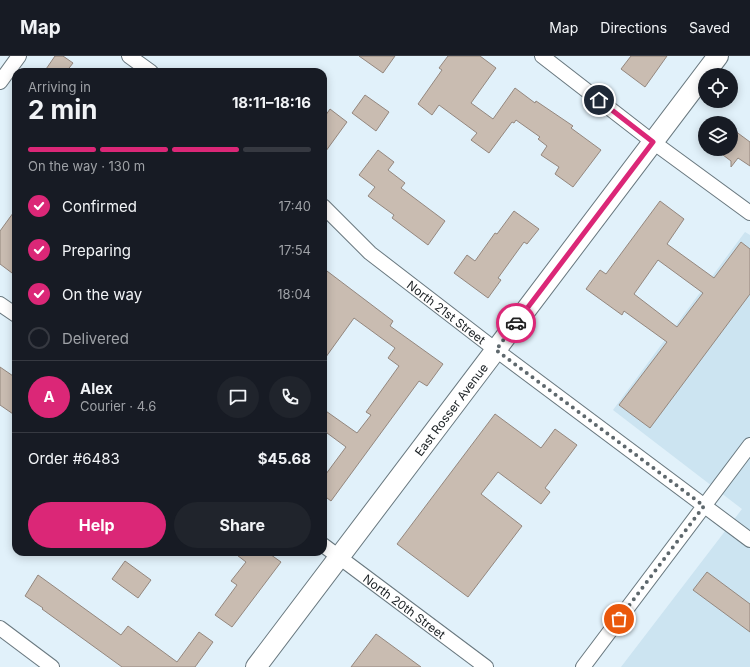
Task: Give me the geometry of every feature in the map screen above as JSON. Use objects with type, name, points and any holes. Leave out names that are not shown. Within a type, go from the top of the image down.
[{"type":"street","points":[[0,82],[19,56]]},
{"type":"street","points":[[129,56],[145,68]]},
{"type":"street","points":[[542,56],[653,142],[750,213]]},
{"type":"street","name":"East Rosser Avenue","points":[[256,667],[718,56]]},
{"type":"street","name":"North 21st Street","points":[[327,210],[370,253],[496,350],[750,540]]},
{"type":"street","points":[[0,304],[12,313]]},
{"type":"street","points":[[583,667],[750,445]]},
{"type":"street","name":"North 20th Street","points":[[327,548],[486,667]]},
{"type":"street","points":[[0,628],[52,667]]},
{"type":"shaded area","points":[[745,232],[750,235],[750,667],[621,667],[742,509],[613,410]]},
{"type":"building","points":[[55,56],[63,56],[73,63],[69,68],[47,68]]},
{"type":"building","points":[[359,56],[395,56],[383,73]]},
{"type":"building","points":[[448,56],[480,56],[496,68],[471,103],[493,119],[515,88],[535,103],[536,101],[573,126],[571,128],[601,150],[573,187],[555,174],[559,167],[541,155],[547,146],[538,139],[540,137],[516,120],[514,123],[512,122],[489,153],[471,140],[477,133],[439,105],[432,115],[418,104],[442,70],[439,68]]},
{"type":"building","points":[[631,56],[667,56],[645,87],[621,69]]},
{"type":"building","points":[[365,95],[389,112],[376,131],[352,113]]},
{"type":"building","points":[[330,109],[347,122],[327,150],[327,113]]},
{"type":"building","points":[[738,133],[750,142],[750,166],[738,158],[731,167],[731,161],[724,156],[738,156]]},
{"type":"building","points":[[378,150],[394,162],[388,170],[405,183],[401,188],[445,221],[428,245],[392,218],[394,215],[368,196],[375,187],[359,175]]},
{"type":"building","points":[[660,201],[684,219],[667,244],[714,278],[741,242],[750,249],[750,294],[650,428],[619,405],[667,342],[624,311],[622,315],[586,289],[600,270],[606,274]],"holes":[[[658,260],[703,293],[677,327],[634,294]]]},
{"type":"building","points":[[514,211],[539,229],[527,244],[524,242],[498,278],[501,280],[488,298],[454,273],[467,255],[475,261],[495,233],[497,234]]},
{"type":"building","points":[[12,214],[12,273],[0,264],[0,231]]},
{"type":"building","points":[[327,271],[393,321],[390,326],[443,364],[427,386],[419,381],[331,501],[327,498],[327,473],[346,447],[327,433],[327,412],[357,433],[371,415],[366,412],[399,366],[388,358],[395,348],[354,318],[327,355]]},
{"type":"building","points":[[0,367],[12,375],[12,413],[0,405]]},
{"type":"building","points":[[495,414],[541,448],[555,429],[577,445],[545,488],[550,492],[541,504],[498,472],[481,494],[522,526],[468,597],[397,544]]},
{"type":"building","points":[[238,556],[273,556],[281,562],[232,627],[215,615],[237,585],[231,581],[246,562]]},
{"type":"building","points":[[125,561],[151,580],[138,598],[112,579]]},
{"type":"building","points":[[707,572],[750,604],[750,632],[693,590]]},
{"type":"building","points":[[38,575],[121,635],[128,626],[177,662],[199,632],[213,642],[195,667],[122,667],[25,596]]},
{"type":"building","points":[[376,634],[421,667],[351,667]]},
{"type":"way so far","points":[[516,323],[496,350],[704,506],[619,619]]},
{"type":"route","points":[[516,323],[653,142],[599,100]]}]
